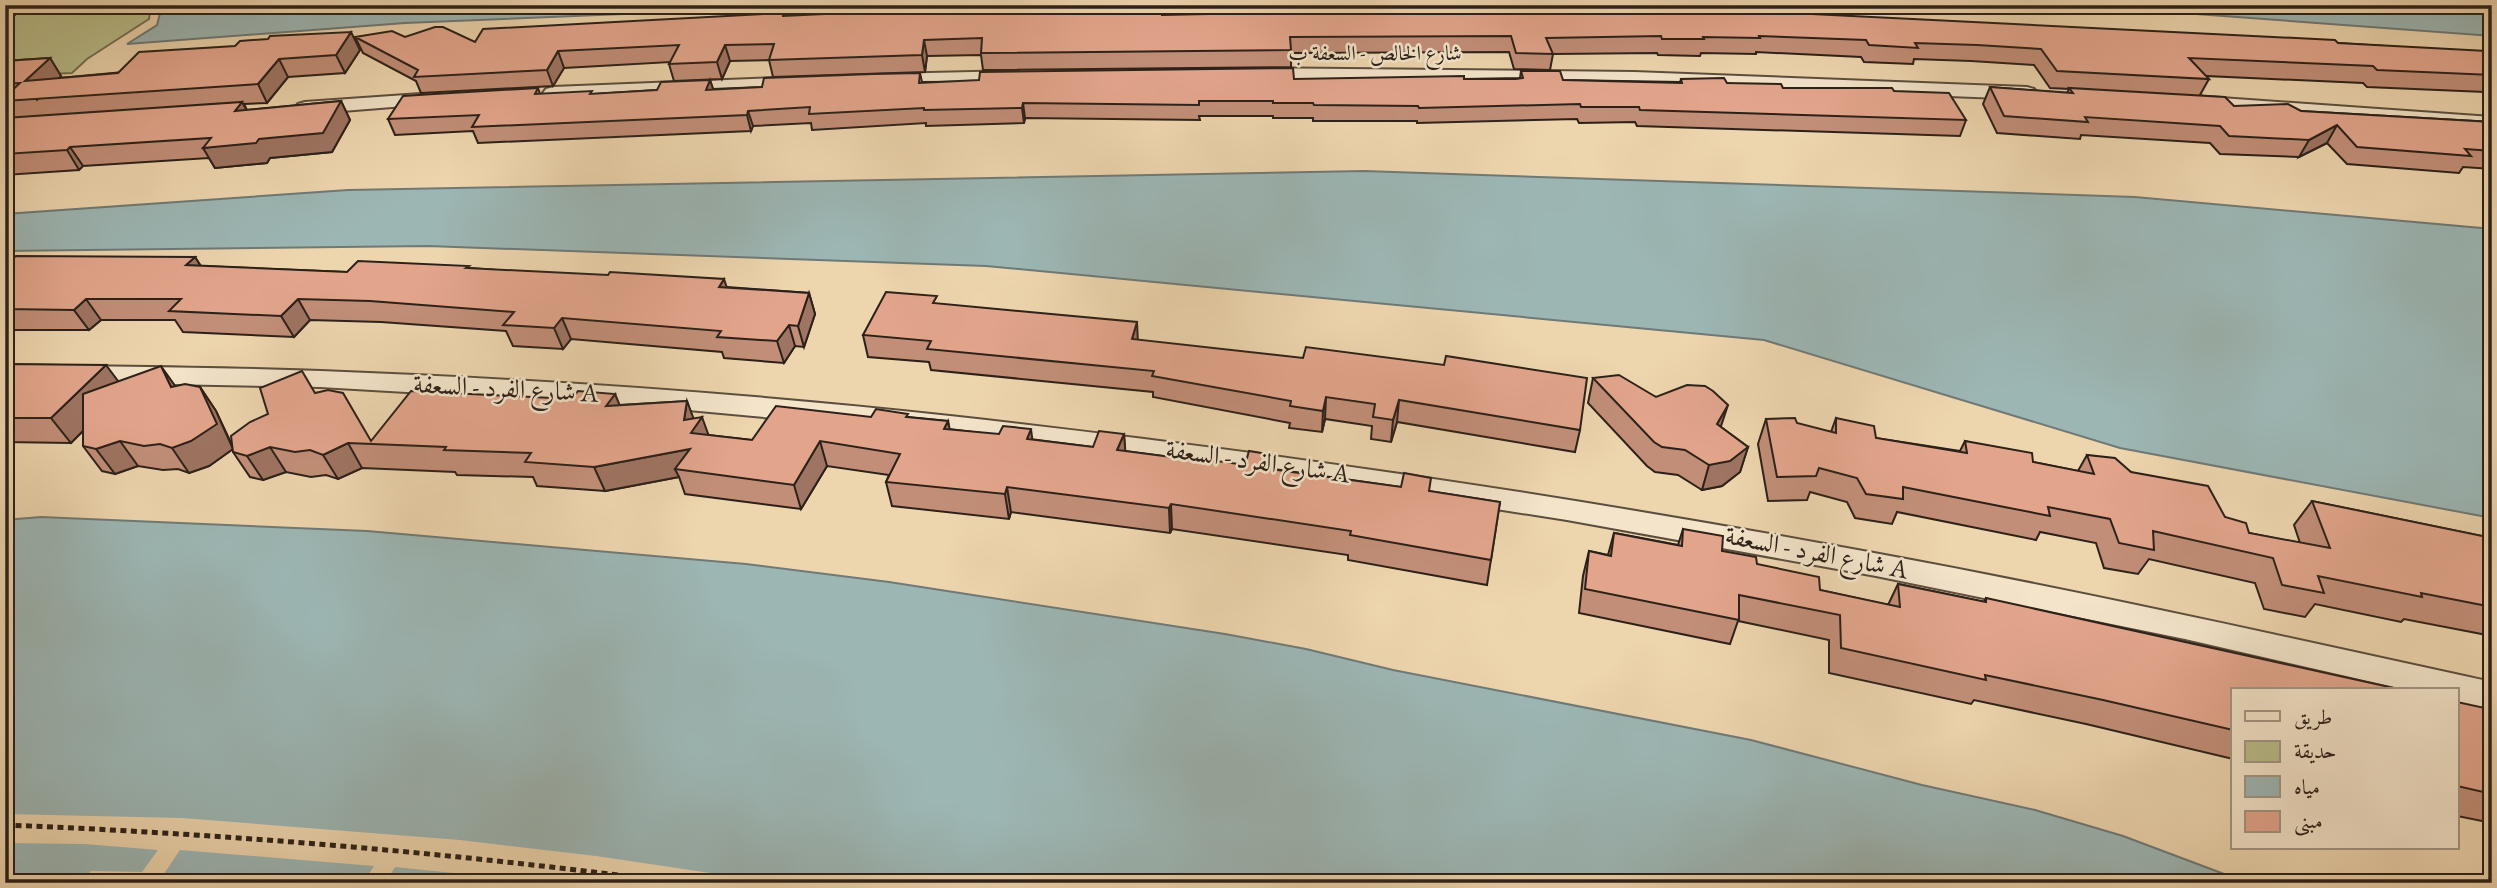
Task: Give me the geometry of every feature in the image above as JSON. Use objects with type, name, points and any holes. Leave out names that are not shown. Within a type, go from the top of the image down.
[{"type":"street","name":"شارع الخالص - السعفة ب","points":[[1230,75],[1608,78],[2052,94]]},
{"type":"street","points":[[864,81],[1035,77]]},
{"type":"street","points":[[527,94],[824,82]]},
{"type":"street","points":[[291,108],[458,98]]},
{"type":"street","points":[[2173,101],[2492,123]]},
{"type":"street","name":"شارع الفرد - السعفة A","points":[[5,373],[218,375],[523,389],[831,412],[1163,448],[1485,494],[1850,558],[2127,614],[2456,688]]},
{"type":"street","name":"شارع الفرد - السعفة A","points":[[2458,688],[2492,696]]},
{"type":"path","points":[[5,825],[343,844],[480,857],[680,883]]},
{"type":"green space","points":[[14,5],[27,5],[26,8],[137,5],[150,13],[149,19],[87,59],[72,73],[5,76],[5,32]]},
{"type":"water","points":[[845,5],[405,23],[127,44],[157,25],[162,6]]},
{"type":"water","points":[[1911,5],[2492,5],[2492,36],[2196,14]]},
{"type":"water","points":[[1364,171],[2135,197],[2492,229],[2492,518],[2120,448],[1764,340],[986,266],[428,246],[5,251],[5,214],[348,190]]},
{"type":"water","points":[[41,517],[367,531],[746,564],[889,582],[1225,634],[1306,649],[1393,670],[1751,740],[1922,785],[2035,810],[2123,836],[2248,883],[5,883],[5,520]]},
{"type":"pier","points":[[5,814],[182,818],[460,840],[596,856],[777,883],[552,883],[395,867],[385,883],[363,883],[374,866],[180,850],[163,875],[210,877],[206,883],[83,881],[91,871],[142,872],[158,850],[85,844],[5,843]]},
{"type":"building","points":[[1303,6],[1451,6],[1590,12],[1791,13],[2335,40],[2338,43],[2487,51],[2492,53],[2492,75],[2377,70],[2373,66],[2189,58],[2209,79],[2057,71],[2041,49],[1915,43],[1918,48],[1869,45],[1866,40],[1759,36],[1760,38],[1703,37],[1704,39],[1662,39],[1661,36],[1546,38],[1553,54],[1516,53],[1511,36],[1290,37],[1291,50],[981,53],[982,38],[924,40],[922,55],[769,60],[774,44],[725,45],[717,62],[669,64],[679,45],[558,51],[547,70],[414,77],[418,70],[355,37],[392,31],[405,37],[443,27],[475,42],[483,29],[783,13],[783,16],[933,9],[1085,8],[1085,11],[1162,11],[1162,15],[1208,14],[1208,11],[1304,12]]},
{"type":"building","points":[[351,32],[336,55],[279,59],[258,84],[5,101],[5,97],[20,83],[5,84],[5,61],[50,58],[25,81],[118,73],[139,52],[235,46],[240,41],[268,39],[270,36]]},
{"type":"building","points":[[1293,68],[1294,79],[1464,76],[1464,79],[1516,79],[1523,78],[1521,71],[1560,71],[1563,80],[1682,83],[1681,79],[1724,78],[1727,83],[1781,84],[1783,88],[1892,88],[1894,91],[1949,93],[1966,120],[1640,110],[1639,107],[1581,107],[1580,104],[1419,108],[1273,101],[1199,101],[1199,105],[1023,103],[1022,108],[924,108],[809,114],[810,107],[748,111],[747,115],[472,127],[479,115],[388,119],[403,96],[538,88],[535,94],[592,91],[590,94],[657,90],[661,82],[710,80],[706,90],[762,87],[764,78],[920,73],[919,83],[979,80],[980,72]]},
{"type":"building","points":[[1990,87],[2073,93],[2069,88],[2225,97],[2234,106],[2288,104],[2301,111],[2492,122],[2492,151],[2465,149],[2471,156],[2357,147],[2337,125],[2309,140],[2229,136],[2220,126],[2085,117],[2088,122],[2004,116]]},
{"type":"building","points":[[341,101],[323,133],[203,148],[211,138],[5,154],[5,118],[242,102],[235,111]]},
{"type":"building","points":[[16,256],[195,257],[186,265],[347,272],[358,261],[608,275],[610,272],[724,279],[719,287],[809,293],[798,326],[789,325],[777,341],[717,337],[721,331],[562,318],[554,328],[503,325],[514,312],[370,301],[298,299],[281,316],[169,311],[181,299],[86,299],[74,310],[5,309],[5,260]]},
{"type":"building","points":[[886,292],[937,296],[933,303],[1137,322],[1132,339],[1303,358],[1306,347],[1444,365],[1446,356],[1587,378],[1580,430],[1399,400],[1393,420],[1373,417],[1375,404],[1326,397],[1323,411],[1290,406],[1291,401],[1152,376],[1154,371],[927,349],[931,341],[863,335]]},
{"type":"building","points":[[5,364],[106,365],[51,418],[5,418]]},
{"type":"building","points":[[161,366],[171,387],[185,384],[200,387],[217,424],[191,441],[172,448],[160,444],[144,446],[120,441],[96,449],[83,446],[83,394]]},
{"type":"building","points":[[302,371],[315,393],[328,390],[343,393],[371,441],[411,391],[572,399],[578,391],[615,394],[606,406],[687,401],[684,420],[702,417],[691,433],[752,440],[776,406],[871,417],[876,409],[908,414],[906,417],[948,421],[944,429],[999,434],[1003,426],[1031,429],[1027,439],[1093,447],[1099,431],[1124,434],[1117,450],[1209,462],[1245,465],[1249,451],[1274,455],[1270,469],[1401,487],[1404,473],[1431,478],[1429,491],[1500,502],[1491,560],[1350,535],[1351,531],[1171,504],[1169,508],[1007,487],[1005,494],[886,482],[900,454],[820,441],[794,485],[675,469],[690,449],[594,467],[525,462],[531,453],[444,450],[446,447],[348,443],[323,455],[310,450],[295,452],[270,447],[247,456],[233,452],[231,436],[250,422],[268,414],[260,388]]},
{"type":"building","points":[[1619,375],[1656,397],[1687,385],[1705,386],[1728,405],[1717,424],[1748,447],[1730,461],[1709,465],[1685,450],[1662,447],[1654,442],[1593,378]]},
{"type":"building","points":[[1795,418],[1797,423],[1836,433],[1836,418],[1874,426],[1876,438],[1967,453],[1965,441],[2032,453],[2033,462],[2094,474],[2087,455],[2115,458],[2131,472],[2208,486],[2225,517],[2246,523],[2249,533],[2330,548],[2312,501],[2492,538],[2492,607],[2421,593],[2422,597],[2318,576],[2324,593],[2282,585],[2273,558],[2153,531],[2154,550],[2119,543],[2110,519],[2048,507],[2050,516],[1903,487],[1903,499],[1866,494],[1857,478],[1819,468],[1816,476],[1777,477],[1766,419]]},
{"type":"building","points":[[1683,529],[1723,536],[1722,551],[1756,557],[1757,564],[1819,577],[1820,590],[1900,607],[1898,584],[1986,602],[1986,598],[2394,688],[2231,688],[2231,730],[1985,675],[1986,680],[1841,648],[1840,615],[1739,595],[1739,620],[1585,589],[1589,551],[1611,556],[1614,533],[1682,546]]},
{"type":"building","points":[[2458,702],[2485,708],[2488,716],[2492,716],[2492,794],[2458,786]]}]
